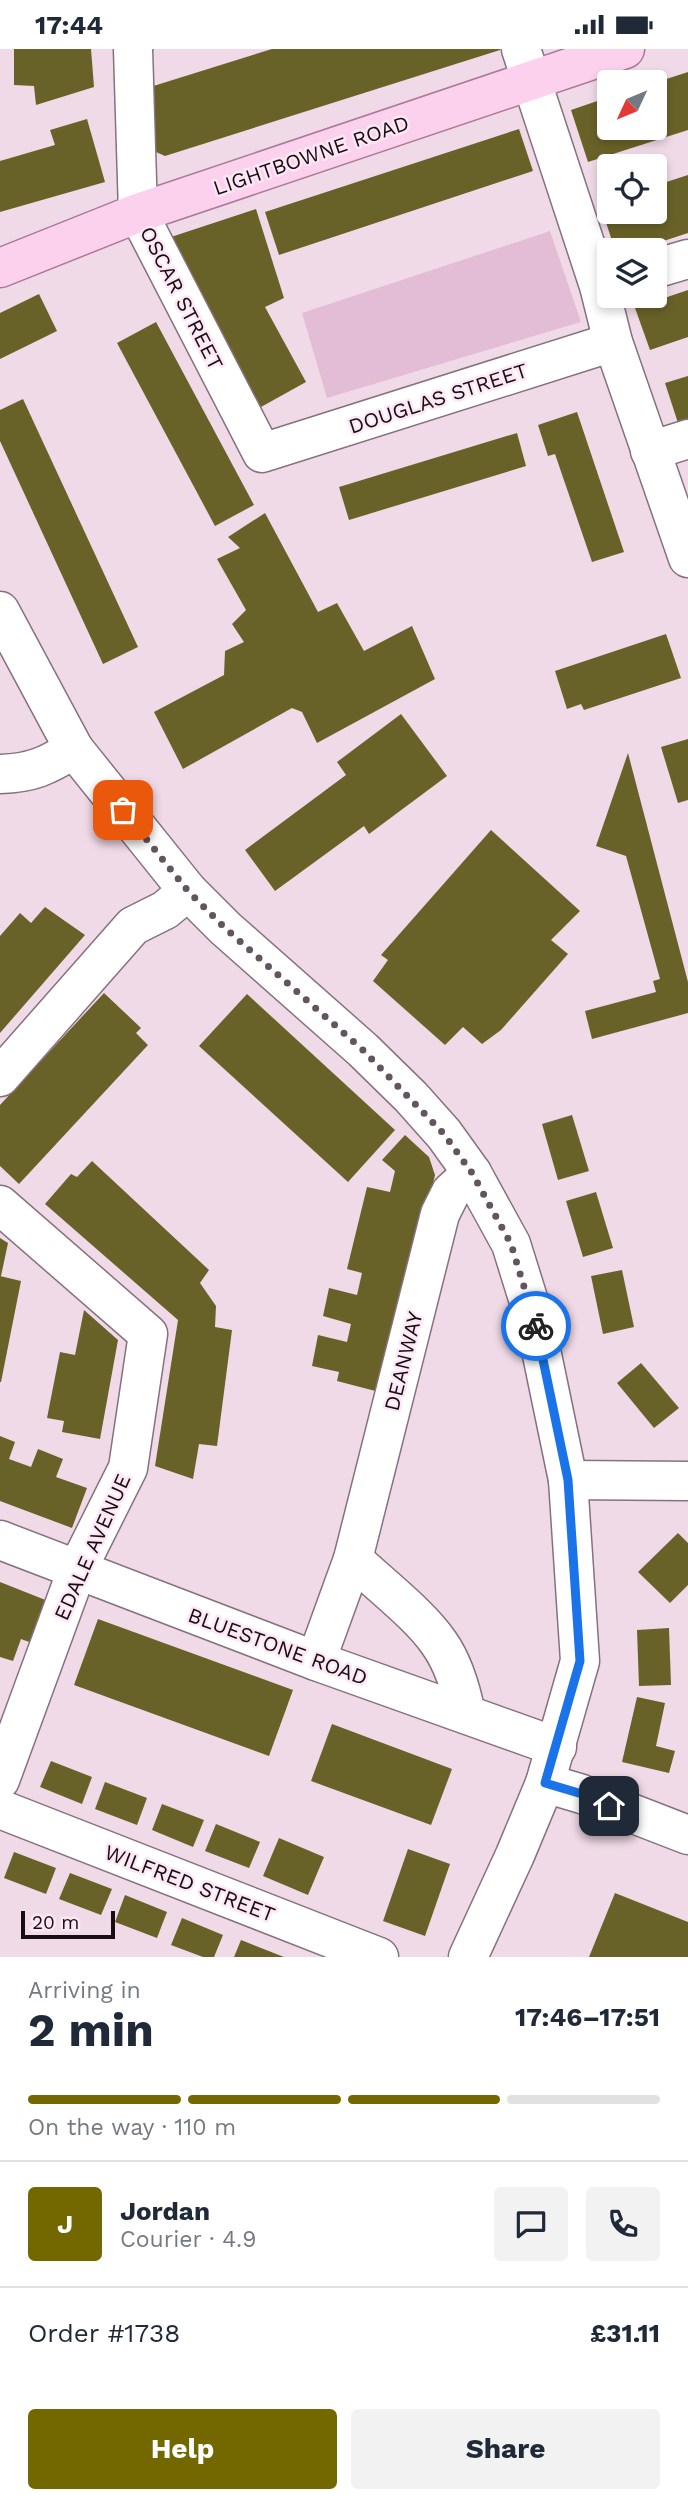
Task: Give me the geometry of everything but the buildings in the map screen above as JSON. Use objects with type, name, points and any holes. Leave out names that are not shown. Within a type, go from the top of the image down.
[{"type":"main road","name":"LIGHTBOWNE ROAD","points":[[0,268],[526,65],[625,49]]},
{"type":"street","name":"OSCAR STREET","points":[[133,49],[138,213],[262,453]]},
{"type":"street","points":[[526,65],[597,264]]},
{"type":"street","points":[[667,265],[688,259]]},
{"type":"street","points":[[608,308],[614,342],[688,558]]},
{"type":"street","name":"DOUGLAS STREET","points":[[262,453],[614,342]]},
{"type":"street","points":[[650,451],[688,439]]},
{"type":"street","points":[[0,611],[74,749],[188,891],[225,928],[363,1050],[444,1134],[472,1173],[511,1244],[535,1321],[568,1480],[580,1661],[545,1783],[468,1957]]},
{"type":"street","points":[[0,773],[22,773],[47,767],[74,749]]},
{"type":"street","points":[[0,1077],[133,926],[165,910],[188,891]]},
{"type":"street","name":"DEANWAY","points":[[316,1661],[353,1559],[440,1214],[451,1192],[472,1173]]},
{"type":"street","name":"EDALE AVENUE","points":[[0,1205],[148,1334],[128,1468],[77,1570],[0,1780]]},
{"type":"street","points":[[568,1480],[688,1481]]},
{"type":"street","name":"BLUESTONE ROAD","points":[[0,1540],[316,1661],[557,1747]]},
{"type":"street","points":[[353,1559],[438,1641],[453,1669],[466,1714]]},
{"type":"street","points":[[545,1783],[582,1794],[688,1835]]},
{"type":"street","name":"WILFRED STREET","points":[[0,1809],[379,1957]]},
{"type":"shaded area","points":[[550,231],[581,322],[327,398],[302,313]]},
{"type":"way so far","points":[[123,810],[188,891],[225,928],[363,1050],[444,1134],[472,1173],[511,1244],[536,1326]]},
{"type":"route","points":[[536,1326],[568,1480],[580,1661],[545,1783],[582,1794],[609,1806]]}]
